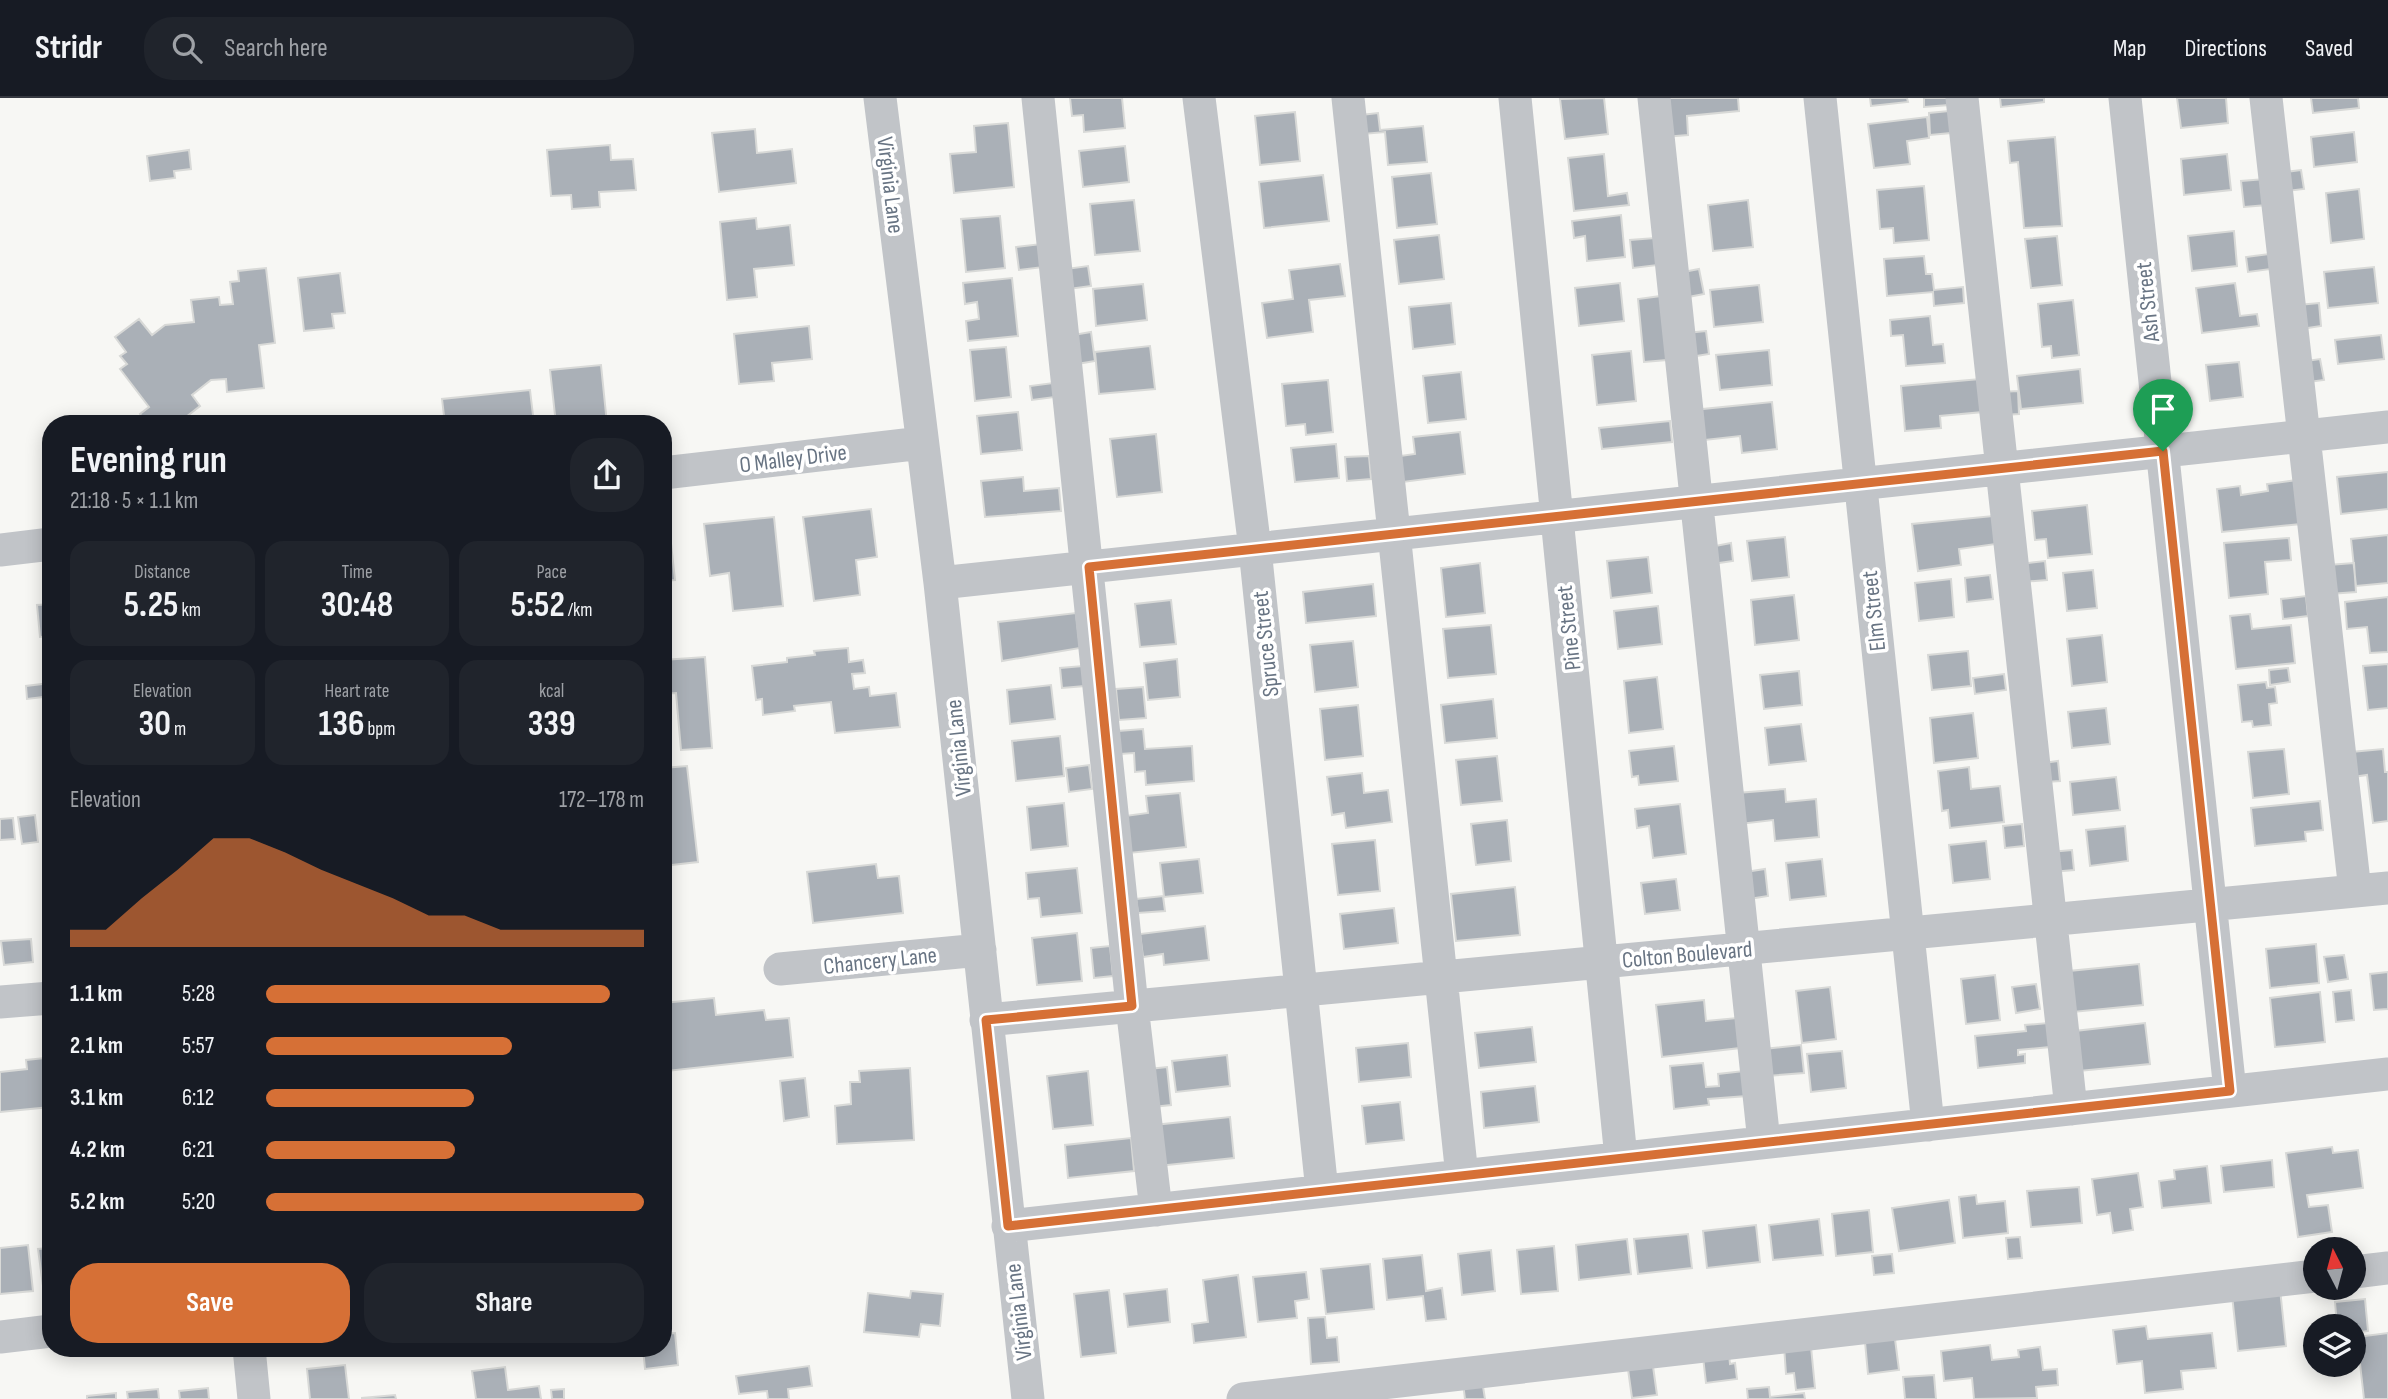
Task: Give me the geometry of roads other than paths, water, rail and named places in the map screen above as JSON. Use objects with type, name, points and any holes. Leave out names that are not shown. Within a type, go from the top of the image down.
[{"type":"street","name":"Virginia Lane","points":[[880,98],[940,583],[1028,1399]]},
{"type":"street","points":[[1038,98],[1089,567],[1132,1006],[1156,1210]]},
{"type":"street","name":"Spruce Street","points":[[1199,98],[1255,549],[1322,1191]]},
{"type":"street","points":[[1348,98],[1462,1176]]},
{"type":"street","name":"Pine Street","points":[[1515,98],[1621,1158]]},
{"type":"street","points":[[1654,98],[1764,1142]]},
{"type":"street","name":"Elm Street","points":[[1820,98],[1928,1125]]},
{"type":"street","points":[[1962,98],[2071,1109]]},
{"type":"street","name":"Ash Street","points":[[2125,98],[2230,1091]]},
{"type":"street","points":[[2266,98],[2355,891]]},
{"type":"street","points":[[940,583],[2388,427]]},
{"type":"street","name":"O Malley Drive","points":[[672,472],[922,443]]},
{"type":"street","points":[[0,550],[42,545]]},
{"type":"street","name":"Colton Boulevard","points":[[986,1020],[2388,888]]},
{"type":"street","name":"Chancery Lane","points":[[780,970],[980,950]]},
{"type":"street","points":[[0,1002],[42,999]]},
{"type":"street","points":[[1008,1226],[2388,1074]]},
{"type":"street","points":[[2366,1271],[2388,1268]]},
{"type":"street","points":[[1243,1399],[2303,1277]]},
{"type":"street","points":[[0,1337],[42,1332]]},
{"type":"street","points":[[250,1357],[254,1399]]}]
